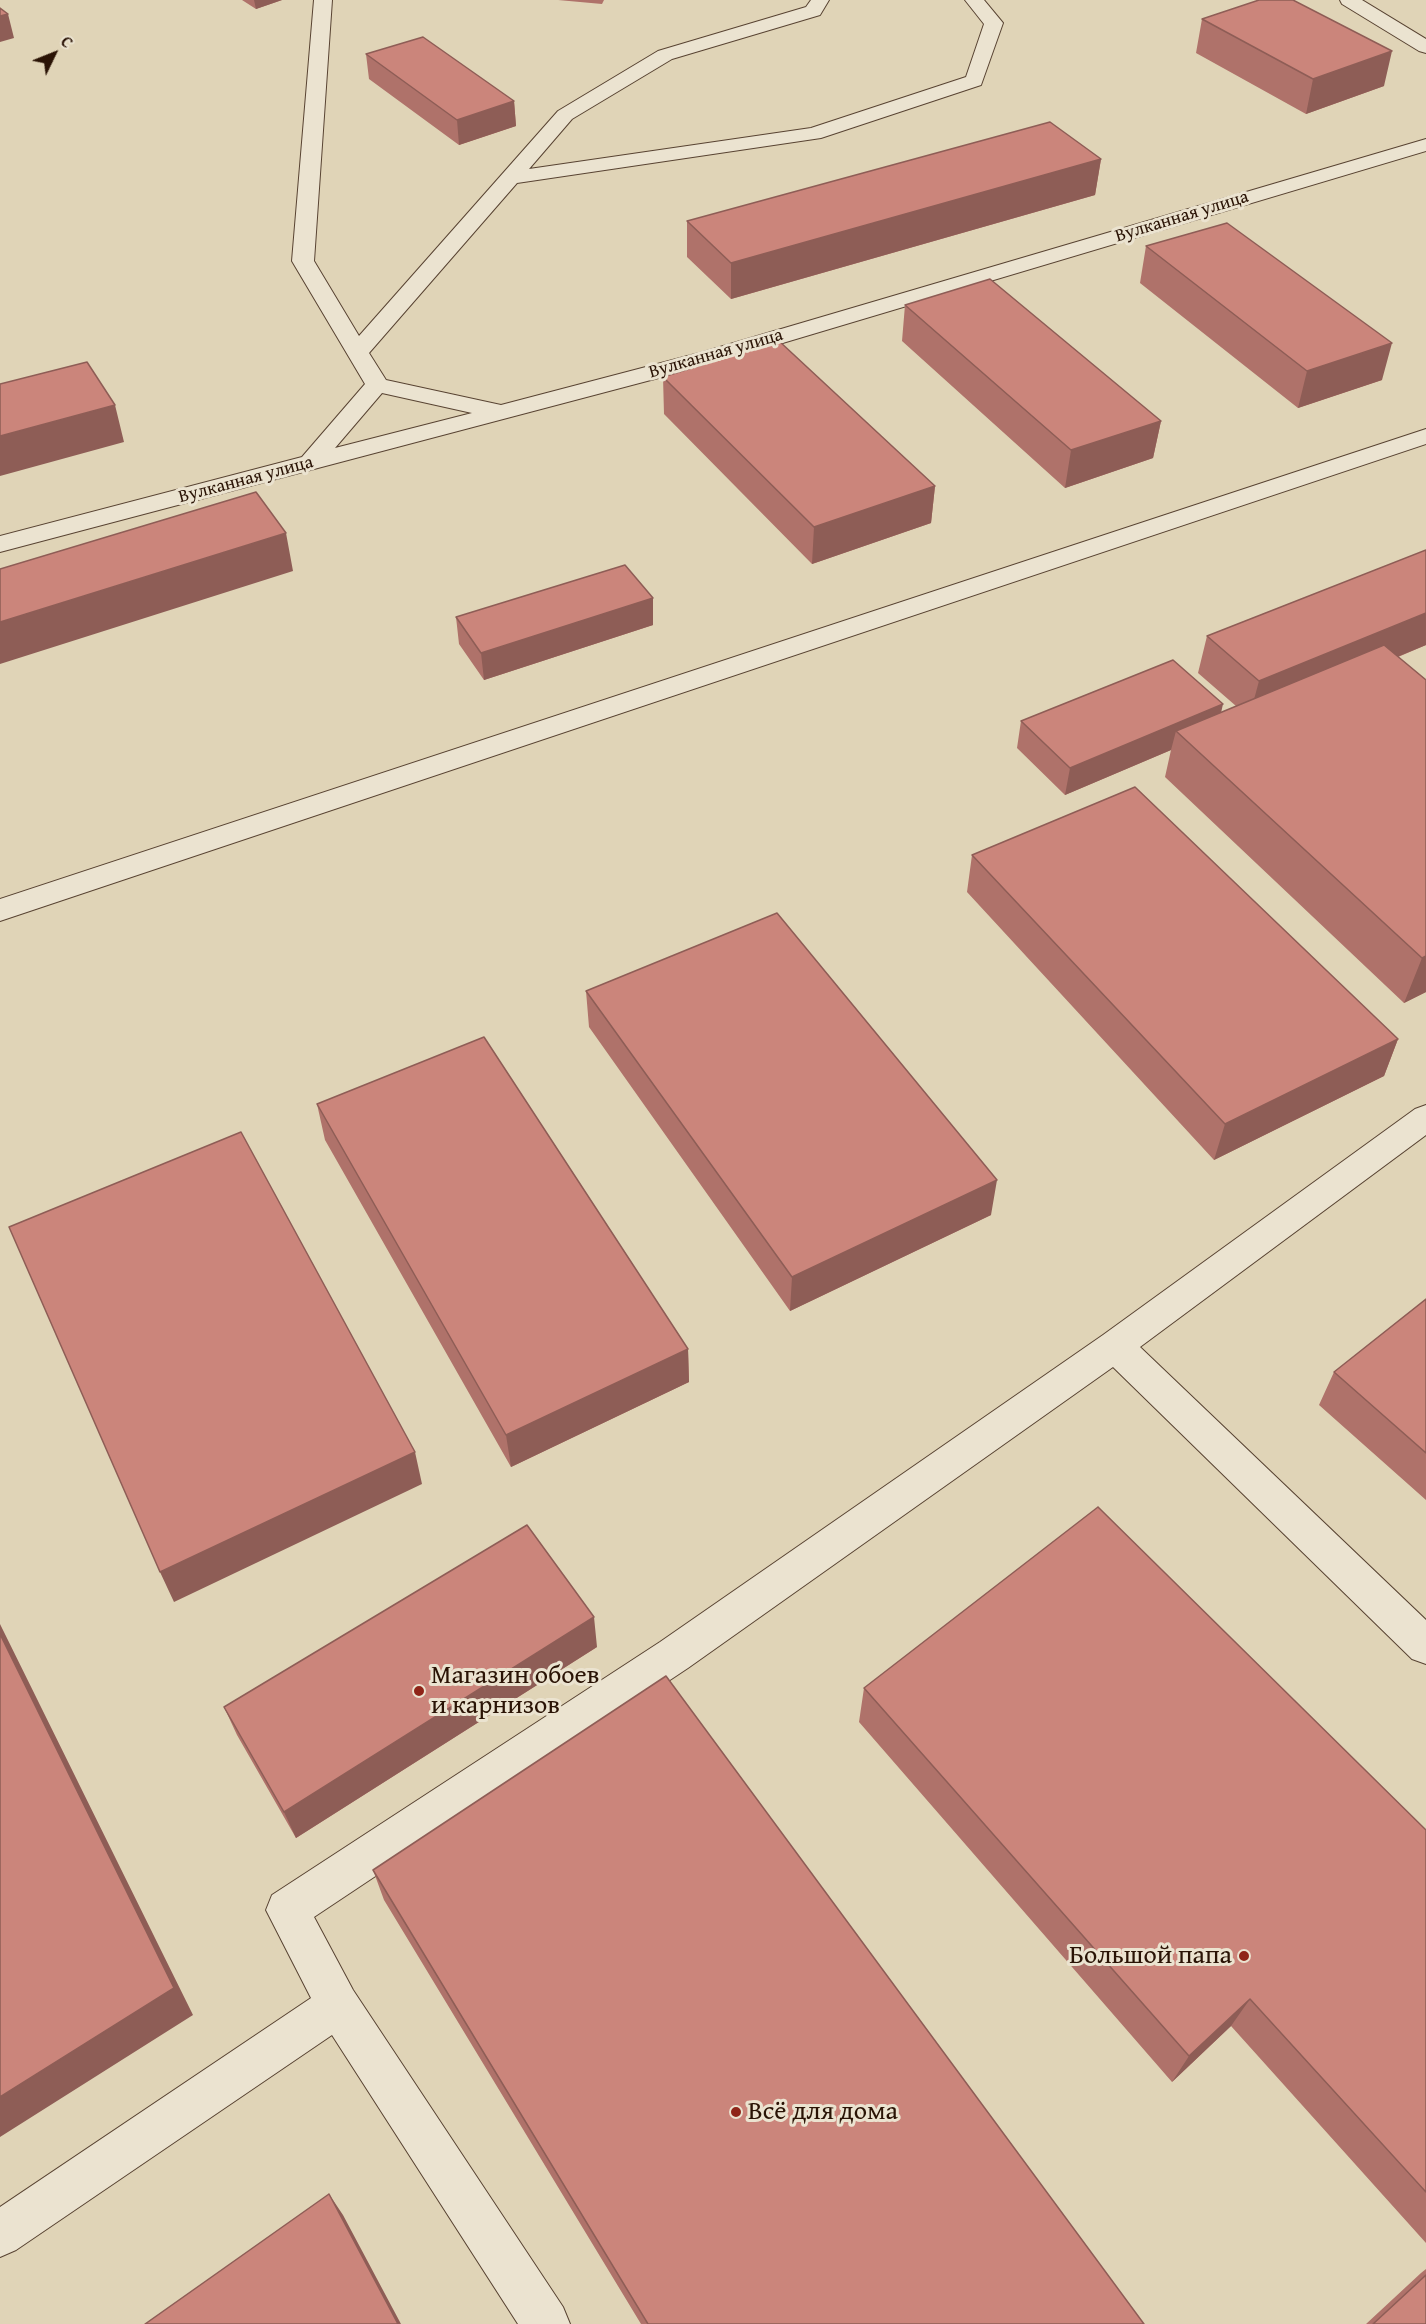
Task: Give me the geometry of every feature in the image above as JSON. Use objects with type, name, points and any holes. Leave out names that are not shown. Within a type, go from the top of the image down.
[{"type":"lane","points":[[323,0],[303,261],[377,384],[502,412]]},
{"type":"lane","points":[[358,352],[565,115],[665,55],[813,11],[820,0]]},
{"type":"lane","points":[[510,178],[814,134],[974,81],[994,23],[974,0]]},
{"type":"lane","points":[[1349,0],[1426,47]]},
{"type":"lane","name":"Вулканная улица","points":[[0,544],[711,357],[1426,145]]},
{"type":"lane","points":[[311,462],[377,384]]},
{"type":"lane","points":[[0,910],[1426,436]]},
{"type":"lane","points":[[546,2324],[338,2005],[287,1910],[674,1655],[1115,1346],[1426,1118]]},
{"type":"lane","points":[[1115,1346],[1426,1646]]},
{"type":"lane","points":[[0,2234],[338,2005]]},
{"type":"building","points":[[1259,0],[1293,0],[1392,51],[1313,79],[1202,19]]},
{"type":"building","points":[[0,8],[8,14],[0,16]]},
{"type":"building","points":[[423,37],[514,101],[457,120],[366,54]]},
{"type":"building","points":[[1050,122],[1101,159],[731,263],[687,221]]},
{"type":"building","points":[[1227,223],[1392,343],[1307,371],[1146,246]]},
{"type":"building","points":[[990,279],[1161,421],[1071,450],[905,305]]},
{"type":"building","points":[[779,341],[935,486],[814,527],[663,377]]},
{"type":"building","points":[[87,362],[115,405],[0,436],[0,384]]},
{"type":"building","points":[[256,492],[286,533],[0,622],[0,569]]},
{"type":"building","points":[[1426,550],[1426,613],[1259,681],[1207,636]]},
{"type":"building","points":[[625,565],[653,598],[481,653],[456,617]]},
{"type":"building","points":[[1384,645],[1426,680],[1426,956],[1422,958],[1176,731]]},
{"type":"building","points":[[1173,660],[1223,704],[1070,768],[1021,721]]},
{"type":"building","points":[[1135,787],[1398,1039],[1225,1124],[972,855]]},
{"type":"building","points":[[777,913],[997,1180],[792,1277],[586,991]]},
{"type":"building","points":[[484,1037],[688,1349],[506,1435],[317,1104]]},
{"type":"building","points":[[241,1132],[415,1452],[160,1572],[9,1227]]},
{"type":"building","points":[[1426,1299],[1426,1453],[1334,1372]]},
{"type":"building","name":"Большой папа","points":[[1098,1507],[1426,1830],[1426,2192],[1250,1999],[1189,2056],[864,1688]]},
{"type":"building","name":"Магазин обоев и карнизов","points":[[527,1525],[594,1617],[284,1812],[224,1707]]},
{"type":"building","points":[[0,1634],[174,1988],[0,2097]]},
{"type":"building","name":"Всё для дома","points":[[666,1676],[1144,2324],[648,2324],[373,1870]]},
{"type":"building","points":[[329,2194],[398,2324],[145,2324]]},
{"type":"building","points":[[1426,2275],[1426,2324],[1373,2324]]},
{"type":"place","name":"Магазин обоев и карнизов","points":[[419,1691]]},
{"type":"place","name":"Большой папа","points":[[1244,1956]]},
{"type":"place","name":"Всё для дома","points":[[736,2112]]}]
